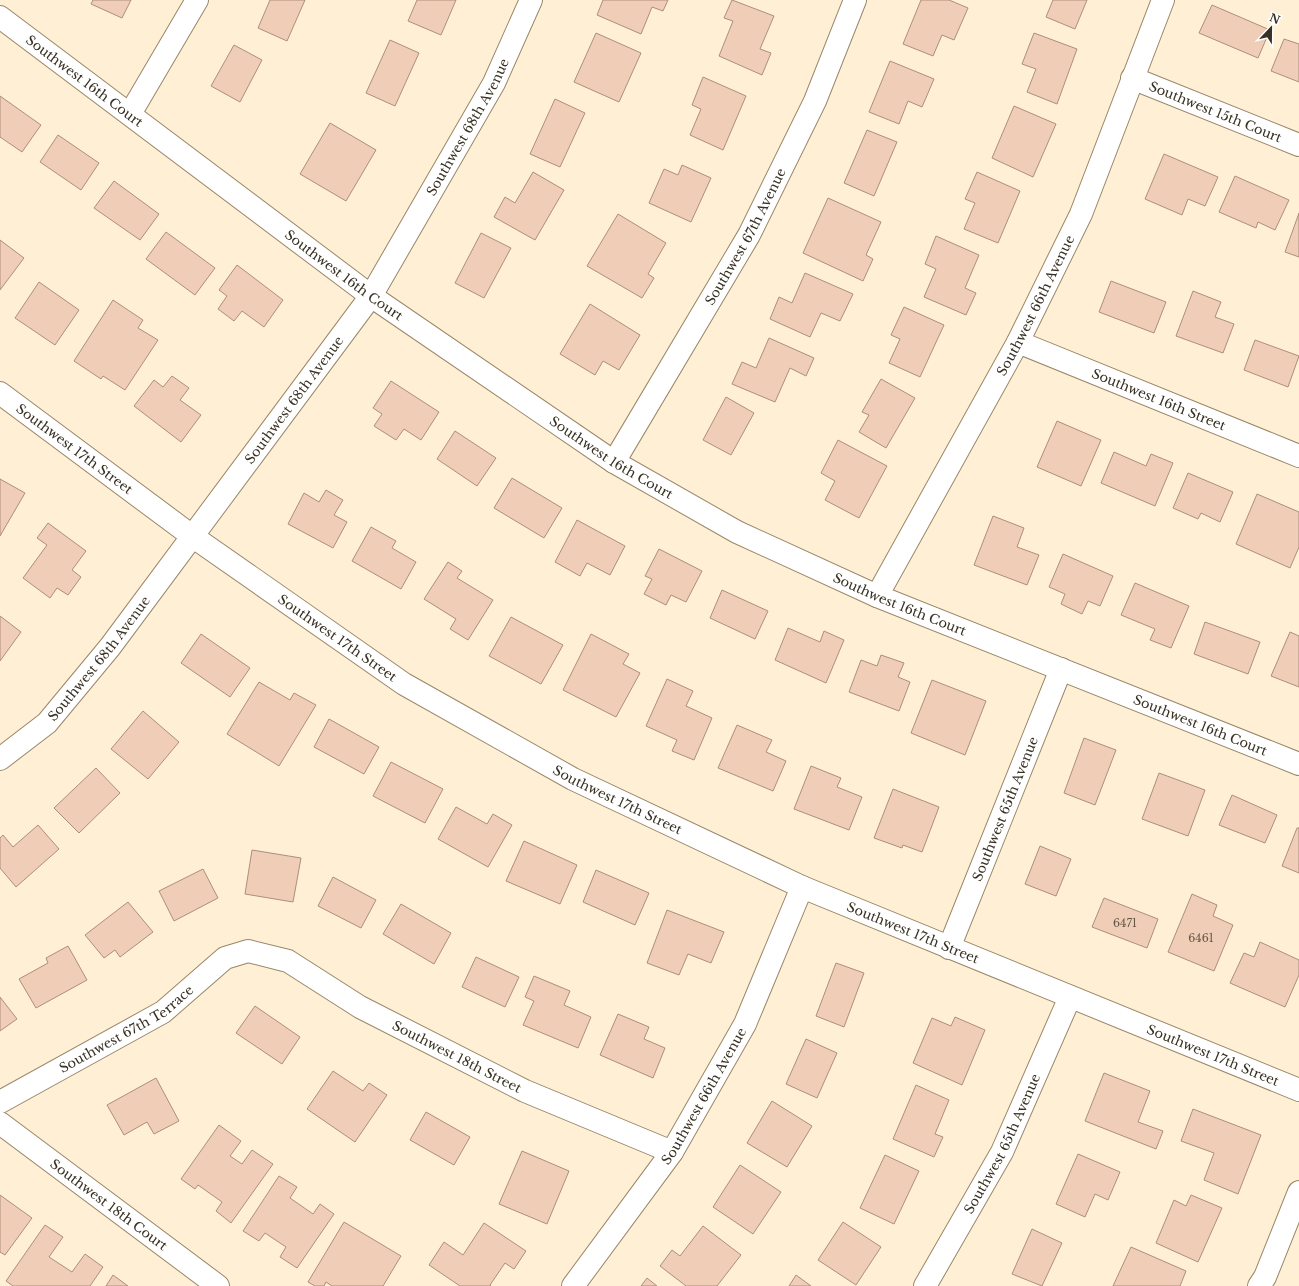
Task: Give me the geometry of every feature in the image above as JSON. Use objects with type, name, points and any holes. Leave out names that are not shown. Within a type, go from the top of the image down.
[{"type":"street","points":[[130,114],[197,0]]},
{"type":"street","name":"Southwest 68th Avenue","points":[[0,759],[47,723],[110,646],[371,296],[494,83],[531,0]]},
{"type":"street","name":"Southwest 67th Avenue","points":[[614,462],[749,235],[815,101],[855,0]]},
{"type":"street","name":"Southwest 66th Avenue","points":[[877,596],[1018,342],[1080,214],[1163,0]]},
{"type":"street","name":"Southwest 16th Court","points":[[0,18],[371,296],[614,462],[737,532],[877,596],[1299,764]]},
{"type":"street","name":"Southwest 15th Court","points":[[1132,78],[1299,145]]},
{"type":"street","name":"Southwest 16th Street","points":[[1018,342],[1299,456]]},
{"type":"street","name":"Southwest 17th Street","points":[[0,392],[192,536],[404,684],[573,779],[802,887],[1299,1090]]},
{"type":"street","name":"Southwest 65th Avenue","points":[[949,948],[1060,669]]},
{"type":"street","name":"Southwest 66th Avenue","points":[[573,1286],[672,1152],[745,1024],[802,887]]},
{"type":"street","name":"Southwest 18th Street","points":[[248,951],[288,961],[360,1007],[525,1091],[672,1152]]},
{"type":"street","name":"Southwest 67th Terrace","points":[[0,1102],[163,1012],[225,958],[248,951]]},
{"type":"street","name":"Southwest 65th Avenue","points":[[925,1286],[1002,1152],[1070,997]]},
{"type":"street","name":"Southwest 18th Court","points":[[0,1123],[218,1286]]},
{"type":"street","points":[[1259,1286],[1299,1192]]},
{"type":"building","points":[[93,0],[131,0],[122,18],[91,4]]},
{"type":"building","points":[[270,0],[305,0],[287,41],[258,28]]},
{"type":"building","points":[[417,0],[456,0],[441,35],[408,21]]},
{"type":"building","points":[[603,0],[668,0],[663,11],[652,7],[641,34],[597,15]]},
{"type":"building","points":[[732,0],[774,16],[760,49],[771,53],[762,75],[719,56],[733,21],[724,18]]},
{"type":"building","points":[[921,0],[949,0],[968,8],[954,40],[942,35],[933,56],[903,44]]},
{"type":"building","points":[[1053,0],[1087,0],[1075,29],[1046,17]]},
{"type":"building","points":[[1212,5],[1270,30],[1258,58],[1199,33]]},
{"type":"building","points":[[596,33],[641,53],[619,102],[574,82]]},
{"type":"building","points":[[1034,33],[1077,49],[1057,104],[1027,92],[1036,69],[1022,64]]},
{"type":"building","points":[[1284,39],[1299,44],[1299,82],[1271,71]]},
{"type":"building","points":[[390,40],[419,53],[395,106],[366,93]]},
{"type":"building","points":[[234,45],[262,60],[240,102],[211,86]]},
{"type":"building","points":[[890,61],[934,79],[922,107],[908,101],[899,124],[869,112]]},
{"type":"building","points":[[703,77],[746,96],[723,150],[690,135],[701,109],[692,105]]},
{"type":"building","points":[[0,96],[41,125],[22,152],[0,137]]},
{"type":"building","points":[[555,99],[585,113],[560,167],[530,154]]},
{"type":"building","points":[[1014,106],[1056,124],[1033,177],[992,158]]},
{"type":"building","points":[[330,123],[376,150],[346,201],[300,174]]},
{"type":"building","points":[[867,130],[897,142],[874,196],[844,183]]},
{"type":"building","points":[[58,135],[99,163],[81,190],[40,162]]},
{"type":"building","points":[[1164,154],[1218,177],[1205,206],[1188,199],[1182,215],[1145,199]]},
{"type":"building","points":[[682,165],[711,178],[691,222],[649,203],[664,169],[678,175]]},
{"type":"building","points":[[533,172],[564,190],[535,240],[494,217],[505,197],[515,203]]},
{"type":"building","points":[[977,172],[1020,191],[998,243],[964,229],[975,203],[965,199]]},
{"type":"building","points":[[1235,176],[1289,200],[1275,230],[1258,222],[1256,228],[1219,212]]},
{"type":"building","points":[[114,181],[159,214],[140,240],[94,208]]},
{"type":"building","points":[[828,198],[881,222],[866,255],[873,259],[863,281],[803,253]]},
{"type":"building","points":[[1299,213],[1299,257],[1285,252]]},
{"type":"building","points":[[618,214],[666,243],[648,274],[654,278],[642,298],[587,266]]},
{"type":"building","points":[[166,232],[215,268],[195,295],[146,259]]},
{"type":"building","points":[[481,233],[511,248],[484,298],[455,283]]},
{"type":"building","points":[[936,236],[979,255],[965,288],[976,293],[966,315],[924,297],[936,269],[925,264]]},
{"type":"building","points":[[0,240],[24,258],[0,290]]},
{"type":"building","points":[[237,265],[283,300],[264,327],[242,311],[234,321],[218,309],[227,296],[219,290]]},
{"type":"building","points":[[805,273],[853,294],[840,321],[821,313],[810,337],[770,319],[779,297],[792,303]]},
{"type":"building","points":[[1111,281],[1166,302],[1154,333],[1099,312]]},
{"type":"building","points":[[39,282],[79,310],[55,345],[15,318]]},
{"type":"building","points":[[1193,291],[1221,302],[1215,317],[1234,324],[1223,353],[1176,336]]},
{"type":"building","points":[[113,300],[143,320],[138,328],[158,340],[125,390],[103,376],[101,379],[74,361]]},
{"type":"building","points":[[590,304],[640,335],[619,370],[603,361],[595,375],[560,354]]},
{"type":"building","points":[[904,307],[944,325],[920,377],[889,363],[900,339],[891,335]]},
{"type":"building","points":[[769,338],[814,358],[806,376],[790,368],[775,402],[732,384],[742,362],[756,368]]},
{"type":"building","points":[[1255,340],[1299,356],[1288,387],[1244,370]]},
{"type":"building","points":[[172,376],[189,388],[180,400],[201,415],[181,442],[134,406],[154,380],[163,387]]},
{"type":"building","points":[[881,379],[915,398],[886,448],[859,432],[869,415],[862,412]]},
{"type":"building","points":[[391,381],[439,412],[421,440],[404,429],[396,440],[374,426],[382,414],[373,408]]},
{"type":"building","points":[[726,397],[754,413],[731,455],[703,440]]},
{"type":"building","points":[[1057,421],[1101,440],[1081,486],[1037,467]]},
{"type":"building","points":[[455,431],[496,458],[477,486],[437,459]]},
{"type":"building","points":[[838,440],[887,466],[859,518],[825,500],[835,481],[821,473]]},
{"type":"building","points":[[1114,452],[1146,466],[1151,454],[1173,463],[1155,506],[1101,483]]},
{"type":"building","points":[[1188,473],[1233,492],[1220,522],[1201,513],[1198,519],[1173,508]]},
{"type":"building","points":[[512,478],[562,508],[544,538],[494,508]]},
{"type":"building","points":[[0,479],[25,493],[0,536]]},
{"type":"building","points":[[326,490],[343,500],[334,515],[347,522],[333,548],[288,524],[304,493],[319,502]]},
{"type":"building","points":[[1257,494],[1299,512],[1299,547],[1290,568],[1236,544]]},
{"type":"building","points":[[993,516],[1024,528],[1017,547],[1039,555],[1027,585],[974,565]]},
{"type":"building","points":[[577,520],[625,546],[610,575],[587,563],[580,576],[555,562]]},
{"type":"building","points":[[48,523],[86,551],[72,570],[81,577],[68,595],[57,588],[50,598],[23,578],[47,545],[37,538]]},
{"type":"building","points":[[371,527],[396,541],[392,548],[416,562],[401,589],[352,561]]},
{"type":"building","points":[[659,549],[702,571],[686,602],[671,595],[666,605],[644,594],[652,579],[645,576]]},
{"type":"building","points":[[1063,554],[1113,576],[1100,606],[1088,601],[1082,614],[1061,604],[1065,594],[1049,587]]},
{"type":"building","points":[[448,562],[462,571],[457,578],[493,600],[468,640],[450,629],[456,619],[424,599]]},
{"type":"building","points":[[1135,583],[1189,606],[1171,648],[1150,640],[1155,629],[1121,615]]},
{"type":"building","points":[[722,590],[768,611],[755,639],[710,618]]},
{"type":"building","points":[[0,616],[21,632],[0,661]]},
{"type":"building","points":[[511,617],[563,645],[541,684],[489,656]]},
{"type":"building","points":[[1205,622],[1260,642],[1248,674],[1194,654]]},
{"type":"building","points":[[788,628],[820,642],[824,631],[844,640],[826,683],[775,660]]},
{"type":"building","points":[[1290,632],[1299,636],[1299,687],[1271,676]]},
{"type":"building","points":[[201,634],[250,668],[230,697],[181,663]]},
{"type":"building","points":[[591,634],[629,654],[623,664],[640,673],[616,717],[563,690]]},
{"type":"building","points":[[881,655],[904,663],[898,677],[910,682],[899,711],[849,692],[861,660],[877,666]]},
{"type":"building","points":[[667,679],[693,691],[686,706],[712,718],[694,760],[672,751],[677,740],[646,726]]},
{"type":"building","points":[[932,680],[986,701],[965,755],[911,733]]},
{"type":"building","points":[[259,682],[290,700],[294,693],[316,705],[279,766],[227,734]]},
{"type":"building","points":[[143,711],[179,742],[148,779],[111,749]]},
{"type":"building","points":[[329,719],[379,747],[364,774],[314,747]]},
{"type":"building","points":[[737,725],[772,740],[766,752],[786,761],[773,791],[718,768]]},
{"type":"building","points":[[1084,738],[1116,750],[1095,805],[1064,793]]},
{"type":"building","points":[[391,762],[443,789],[425,823],[373,796]]},
{"type":"building","points":[[811,766],[841,778],[837,787],[862,797],[849,830],[794,809]]},
{"type":"building","points":[[96,768],[120,793],[79,833],[54,808]]},
{"type":"building","points":[[1159,773],[1205,790],[1188,836],[1142,819]]},
{"type":"building","points":[[893,789],[939,807],[922,852],[903,845],[902,848],[874,838]]},
{"type":"building","points":[[1232,795],[1277,815],[1265,843],[1219,825]]},
{"type":"building","points":[[456,807],[487,824],[493,814],[512,825],[488,867],[438,839]]},
{"type":"building","points":[[38,825],[59,849],[16,887],[0,868],[0,838],[3,835],[13,847]]},
{"type":"building","points":[[1297,828],[1299,828],[1299,873],[1282,866]]},
{"type":"building","points":[[524,841],[577,865],[560,904],[506,881]]},
{"type":"building","points":[[1040,846],[1071,859],[1056,896],[1025,884]]},
{"type":"building","points":[[252,850],[301,858],[293,902],[245,894]]},
{"type":"building","points":[[203,869],[218,898],[174,921],[159,891]]},
{"type":"building","points":[[596,870],[649,893],[635,925],[583,902]]},
{"type":"building","points":[[333,877],[376,900],[361,928],[318,906]]},
{"type":"building","points":[[1192,894],[1217,905],[1213,916],[1233,925],[1214,971],[1168,952]]},
{"type":"building","points":[[1104,898],[1158,919],[1147,948],[1092,927]]},
{"type":"building","points":[[128,902],[153,932],[120,957],[115,950],[104,958],[85,935]]},
{"type":"building","points":[[401,904],[451,933],[434,964],[383,934]]},
{"type":"building","points":[[667,910],[724,932],[711,963],[688,954],[679,975],[647,963]]},
{"type":"building","points":[[1260,942],[1299,960],[1299,975],[1285,1007],[1230,983],[1244,953],[1254,957]]},
{"type":"building","points":[[68,946],[87,980],[36,1008],[19,979],[48,963],[46,958]]},
{"type":"building","points":[[476,957],[519,977],[505,1007],[462,987]]},
{"type":"building","points":[[836,963],[864,973],[844,1027],[816,1016]]},
{"type":"building","points":[[534,976],[570,991],[564,1005],[591,1017],[578,1048],[523,1025],[534,1001],[525,997]]},
{"type":"building","points":[[0,997],[17,1019],[0,1031]]},
{"type":"building","points":[[255,1006],[300,1037],[282,1064],[236,1033]]},
{"type":"building","points":[[618,1014],[649,1027],[644,1039],[665,1048],[653,1078],[600,1055]]},
{"type":"building","points":[[955,1017],[985,1030],[962,1085],[913,1063],[932,1018],[951,1026]]},
{"type":"building","points":[[806,1039],[837,1053],[817,1098],[786,1084]]},
{"type":"building","points":[[333,1071],[363,1091],[369,1083],[387,1095],[355,1142],[307,1109]]},
{"type":"building","points":[[1104,1073],[1150,1091],[1138,1122],[1163,1131],[1156,1149],[1085,1121]]},
{"type":"building","points":[[156,1078],[179,1121],[154,1134],[147,1122],[124,1135],[107,1105]]},
{"type":"building","points":[[916,1085],[949,1100],[935,1134],[943,1137],[934,1157],[893,1139]]},
{"type":"building","points":[[772,1101],[812,1126],[787,1167],[747,1143]]},
{"type":"building","points":[[1193,1109],[1261,1135],[1238,1194],[1204,1180],[1214,1153],[1181,1141]]},
{"type":"building","points":[[426,1112],[470,1137],[454,1165],[410,1140]]},
{"type":"building","points":[[219,1125],[241,1141],[230,1156],[242,1164],[252,1150],[273,1164],[231,1223],[216,1211],[222,1202],[198,1185],[195,1189],[181,1179]]},
{"type":"building","points":[[522,1151],[569,1171],[547,1224],[499,1204]]},
{"type":"building","points":[[1078,1154],[1120,1172],[1108,1200],[1095,1194],[1085,1217],[1056,1204]]},
{"type":"building","points":[[885,1155],[919,1171],[894,1224],[860,1208]]},
{"type":"building","points":[[740,1165],[781,1192],[753,1234],[713,1207]]},
{"type":"building","points":[[279,1176],[297,1187],[290,1198],[313,1214],[320,1204],[334,1214],[297,1268],[280,1257],[286,1247],[265,1233],[259,1241],[243,1231]]},
{"type":"building","points":[[0,1195],[32,1218],[5,1255],[0,1252]]},
{"type":"building","points":[[1191,1195],[1222,1208],[1198,1262],[1156,1243],[1174,1200],[1186,1206]]},
{"type":"building","points":[[344,1222],[401,1256],[383,1286],[332,1286],[326,1282],[324,1286],[315,1286],[308,1282]]},
{"type":"building","points":[[843,1222],[881,1247],[856,1285],[818,1260]]},
{"type":"building","points":[[484,1223],[526,1251],[514,1269],[505,1263],[490,1285],[491,1286],[460,1286],[429,1265],[444,1242],[463,1255]]},
{"type":"building","points":[[45,1225],[63,1237],[49,1257],[72,1272],[85,1254],[103,1267],[90,1286],[13,1286],[6,1281]]},
{"type":"building","points":[[703,1226],[741,1255],[717,1286],[686,1286],[660,1266],[672,1250],[680,1256]]},
{"type":"building","points":[[1032,1229],[1062,1243],[1042,1286],[1012,1274]]},
{"type":"building","points":[[1131,1247],[1186,1271],[1180,1286],[1113,1286]]},
{"type":"building","points":[[113,1275],[128,1286],[106,1286]]},
{"type":"building","points":[[796,1275],[811,1286],[789,1286]]},
{"type":"building","points":[[647,1278],[657,1286],[641,1286]]}]
